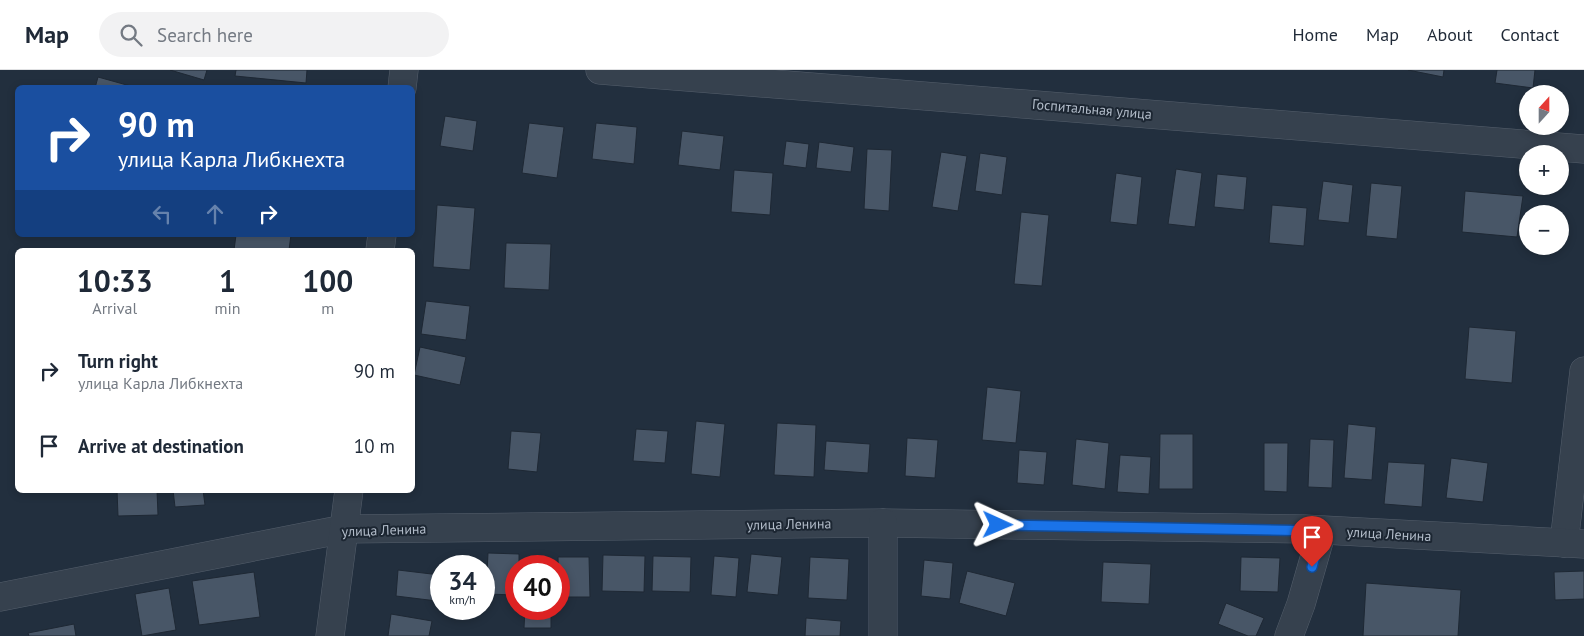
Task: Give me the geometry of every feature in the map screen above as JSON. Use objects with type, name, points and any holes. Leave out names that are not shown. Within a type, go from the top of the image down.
[{"type":"street","points":[[402,85],[404,70]]},
{"type":"street","name":"Госпитальная улица","points":[[600,70],[1584,149]]},
{"type":"street","points":[[1574,544],[1584,371]]},
{"type":"street","points":[[330,636],[349,493]]},
{"type":"street","points":[[883,523],[883,636]]},
{"type":"street","name":"улица Ленина","points":[[0,597],[344,529],[883,523],[1322,531],[1574,544]]},
{"type":"street","points":[[1289,636],[1301,604],[1322,531]]},
{"type":"building","points":[[170,70],[207,70],[204,80]]},
{"type":"building","points":[[236,70],[307,70],[306,83],[235,76]]},
{"type":"building","points":[[1408,70],[1444,70],[1443,77]]},
{"type":"building","points":[[1497,70],[1535,70],[1533,85],[1519,86],[1495,83]]},
{"type":"building","points":[[98,77],[127,85],[96,85]]},
{"type":"building","points":[[445,116],[477,121],[473,151],[440,146]]},
{"type":"building","points":[[529,123],[564,127],[557,178],[522,173]]},
{"type":"building","points":[[596,123],[637,127],[634,164],[592,159]]},
{"type":"building","points":[[682,131],[724,136],[720,170],[678,165]]},
{"type":"building","points":[[786,141],[809,144],[806,168],[783,165]]},
{"type":"building","points":[[819,142],[854,147],[851,172],[816,168]]},
{"type":"building","points":[[867,149],[892,150],[889,211],[864,209]]},
{"type":"building","points":[[941,152],[967,156],[958,211],[932,207]]},
{"type":"building","points":[[980,153],[1007,157],[1002,195],[975,191]]},
{"type":"building","points":[[1176,169],[1202,173],[1195,227],[1168,224]]},
{"type":"building","points":[[734,170],[773,173],[770,215],[731,212]]},
{"type":"building","points":[[1116,173],[1142,177],[1137,225],[1110,222]]},
{"type":"building","points":[[1217,174],[1247,177],[1244,210],[1214,207]]},
{"type":"building","points":[[1323,181],[1353,185],[1349,223],[1318,220]]},
{"type":"building","points":[[1371,183],[1402,186],[1397,239],[1366,236]]},
{"type":"building","points":[[1465,191],[1523,196],[1522,205],[1519,205],[1517,237],[1462,232]]},
{"type":"building","points":[[437,205],[475,208],[470,270],[433,267]]},
{"type":"building","points":[[1272,205],[1307,208],[1304,246],[1269,243]]},
{"type":"building","points":[[1021,212],[1049,215],[1042,286],[1014,284]]},
{"type":"building","points":[[236,237],[291,237],[289,248],[234,248]]},
{"type":"building","points":[[506,243],[551,244],[549,290],[504,288]]},
{"type":"building","points":[[426,301],[470,306],[466,340],[421,334]]},
{"type":"building","points":[[1469,327],[1516,331],[1512,383],[1465,379]]},
{"type":"building","points":[[420,347],[466,357],[460,385],[415,375]]},
{"type":"building","points":[[987,387],[1021,391],[1016,443],[982,440]]},
{"type":"building","points":[[696,421],[725,424],[720,477],[691,474]]},
{"type":"building","points":[[777,423],[816,425],[814,477],[774,475]]},
{"type":"building","points":[[1348,424],[1376,427],[1372,480],[1344,478]]},
{"type":"building","points":[[636,429],[668,431],[665,463],[633,461]]},
{"type":"building","points":[[511,431],[541,433],[537,472],[508,469]]},
{"type":"building","points":[[1160,434],[1193,434],[1193,489],[1159,489]]},
{"type":"building","points":[[907,438],[938,440],[935,478],[905,476]]},
{"type":"building","points":[[1076,439],[1109,443],[1105,489],[1072,485]]},
{"type":"building","points":[[1310,439],[1334,440],[1332,488],[1308,487]]},
{"type":"building","points":[[826,441],[870,444],[868,473],[824,470]]},
{"type":"building","points":[[1264,443],[1288,443],[1287,492],[1264,491]]},
{"type":"building","points":[[1019,450],[1047,452],[1044,485],[1017,483]]},
{"type":"building","points":[[1120,455],[1151,457],[1149,494],[1117,492]]},
{"type":"building","points":[[1451,458],[1488,463],[1483,502],[1446,498]]},
{"type":"building","points":[[1388,462],[1425,464],[1422,507],[1384,504]]},
{"type":"building","points":[[117,493],[157,493],[158,515],[118,516]]},
{"type":"building","points":[[173,493],[203,493],[205,505],[175,507]]},
{"type":"building","points":[[488,553],[519,554],[505,555],[505,595],[495,594],[495,555],[488,555]]},
{"type":"building","points":[[751,554],[782,557],[778,595],[747,592]]},
{"type":"building","points":[[603,555],[645,556],[644,592],[602,591]]},
{"type":"building","points":[[653,556],[691,557],[690,592],[652,591]]},
{"type":"building","points":[[714,556],[739,558],[736,597],[711,595]]},
{"type":"building","points":[[570,557],[589,557],[590,597],[570,597]]},
{"type":"building","points":[[810,557],[849,559],[847,600],[808,598]]},
{"type":"building","points":[[1241,557],[1280,558],[1278,592],[1240,591]]},
{"type":"building","points":[[924,560],[953,563],[950,599],[921,596]]},
{"type":"building","points":[[1103,562],[1151,564],[1149,604],[1101,602]]},
{"type":"building","points":[[398,570],[430,574],[430,600],[396,596]]},
{"type":"building","points":[[967,571],[1015,583],[1006,616],[959,603]]},
{"type":"building","points":[[1584,571],[1584,599],[1555,600],[1554,572]]},
{"type":"building","points":[[254,572],[260,617],[199,625],[192,581]]},
{"type":"building","points":[[1366,583],[1461,590],[1458,636],[1363,636]]},
{"type":"building","points":[[169,588],[176,630],[142,636],[135,594]]},
{"type":"building","points":[[1226,603],[1264,618],[1256,636],[1248,636],[1218,624]]},
{"type":"building","points":[[391,614],[432,621],[429,636],[388,636]]},
{"type":"building","points":[[806,618],[841,621],[840,636],[805,636]]},
{"type":"building","points":[[524,620],[551,620],[551,628],[524,628]]},
{"type":"building","points":[[74,624],[76,636],[29,636],[28,633]]},
{"type":"route","points":[[998,525],[1305,529],[1322,531],[1312,567]]}]
